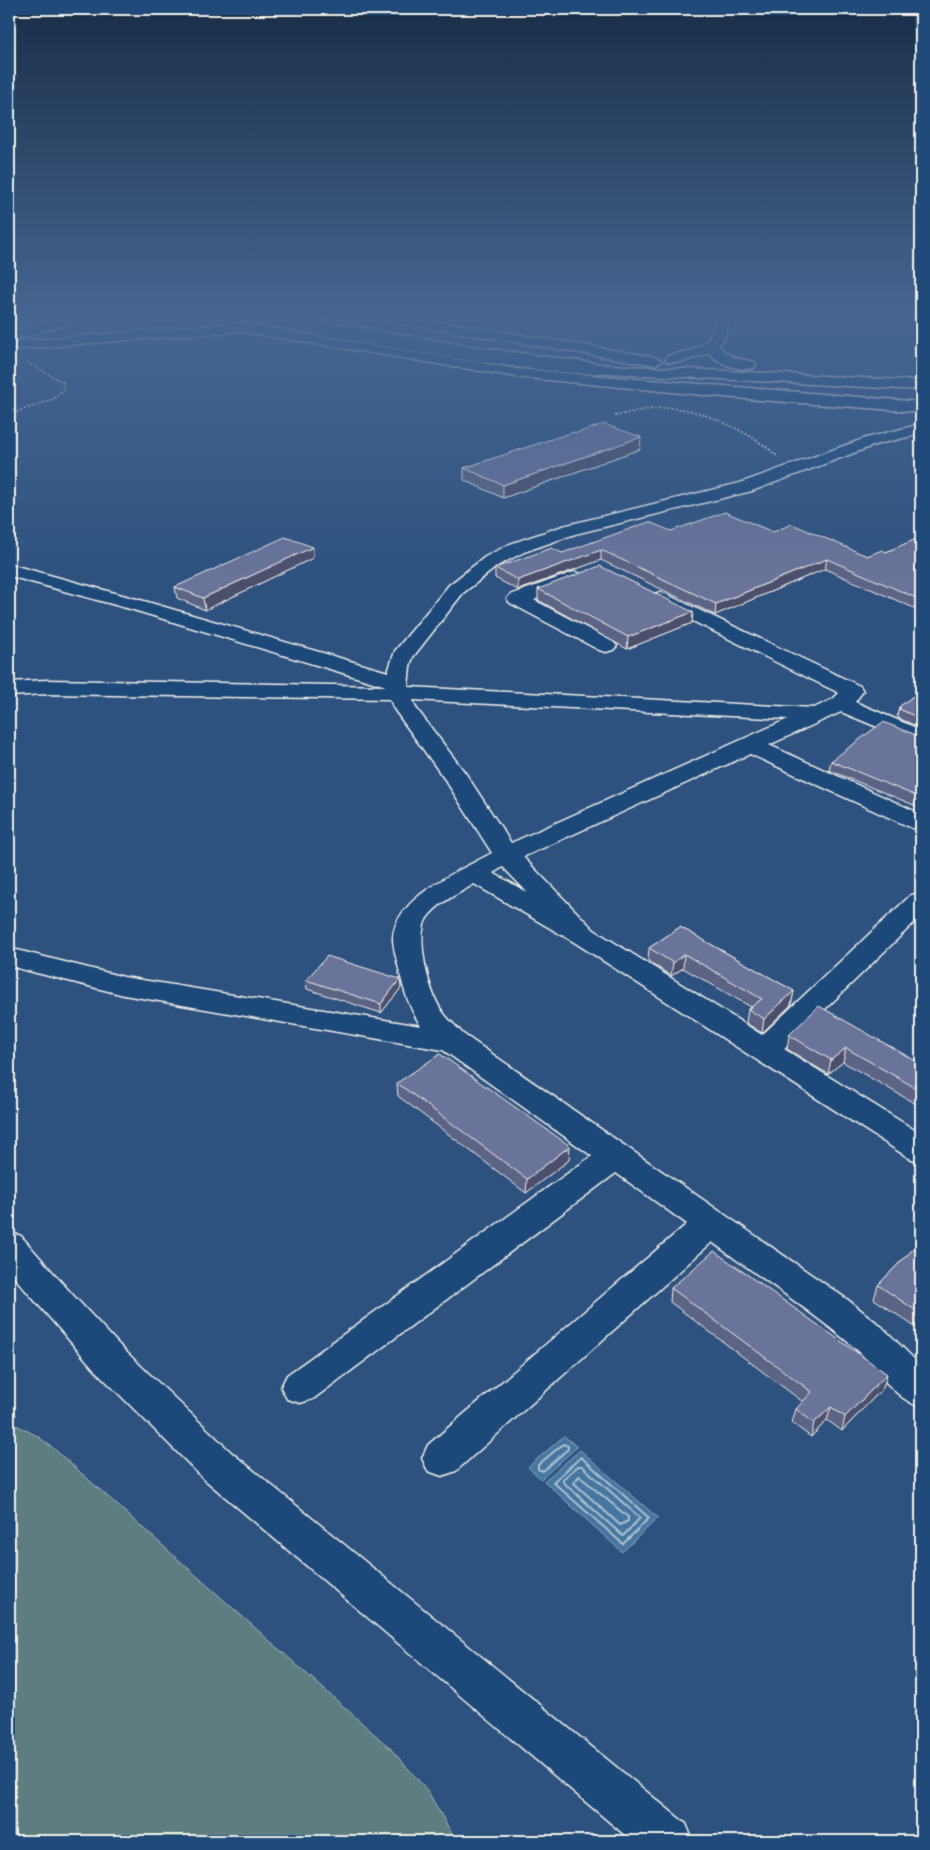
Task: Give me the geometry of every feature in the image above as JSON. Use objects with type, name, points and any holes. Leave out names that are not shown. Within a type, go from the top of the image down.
[{"type":"street","points":[[885,404],[921,407]]},
{"type":"street","points":[[584,936],[506,855],[457,779],[405,709],[398,687],[403,656],[445,601],[469,578],[501,556],[535,541],[569,530],[714,496],[788,474],[872,442],[921,429]]},
{"type":"street","points":[[9,570],[137,605],[398,687]]},
{"type":"street","points":[[591,572],[517,599],[606,646]]},
{"type":"street","points":[[643,590],[852,691],[841,704],[506,855],[433,896],[423,905],[410,926],[407,938],[421,999],[431,1018],[452,1042],[835,1311],[919,1383]]},
{"type":"street","points":[[9,682],[47,687]]},
{"type":"street","points":[[9,689],[47,687],[398,687],[817,714]]},
{"type":"street","points":[[841,704],[921,738]]},
{"type":"street","points":[[750,745],[921,823]]},
{"type":"street","points":[[474,873],[584,936],[921,1150]]},
{"type":"street","points":[[764,1050],[921,901]]},
{"type":"street","points":[[9,957],[124,986],[452,1042]]},
{"type":"street","points":[[300,1387],[616,1156]]},
{"type":"street","points":[[442,1458],[711,1223]]},
{"type":"street","points":[[9,1246],[88,1338],[148,1401],[218,1466],[669,1841]]},
{"type":"path","points":[[9,415],[38,404]]},
{"type":"path","points":[[615,416],[664,408],[694,412],[760,441],[777,455],[788,474]]},
{"type":"green space","points":[[9,1421],[37,1436],[53,1448],[390,1748],[427,1790],[456,1841],[9,1841]]},
{"type":"water","points":[[564,1436],[577,1447],[541,1479],[528,1467]]},
{"type":"water","points":[[580,1450],[658,1518],[622,1552],[544,1481]]},
{"type":"building","points":[[604,424],[641,437],[503,485],[464,468],[573,432],[577,433]]},
{"type":"building","points":[[725,512],[773,532],[792,524],[867,556],[882,550],[886,552],[921,537],[921,600],[827,559],[716,604],[601,550],[518,580],[495,568],[552,548],[562,553],[649,522],[671,531]]},
{"type":"building","points":[[285,537],[313,547],[203,598],[175,587]]},
{"type":"building","points":[[600,566],[693,612],[628,637],[538,589]]},
{"type":"building","points":[[921,690],[921,719],[899,709],[901,708],[899,707]]},
{"type":"building","points":[[883,722],[921,737],[921,798],[831,761]]},
{"type":"building","points":[[680,927],[794,991],[764,1019],[748,1009],[762,999],[684,954],[673,963],[649,948]]},
{"type":"building","points":[[327,956],[400,979],[381,1004],[306,980]]},
{"type":"building","points":[[819,1006],[921,1064],[921,1091],[846,1048],[831,1060],[789,1035]]},
{"type":"building","points":[[440,1054],[570,1146],[527,1179],[397,1083]]},
{"type":"building","points":[[921,1241],[921,1314],[878,1285]]},
{"type":"building","points":[[714,1251],[887,1374],[845,1417],[831,1407],[814,1423],[796,1409],[812,1392],[671,1288]]}]
